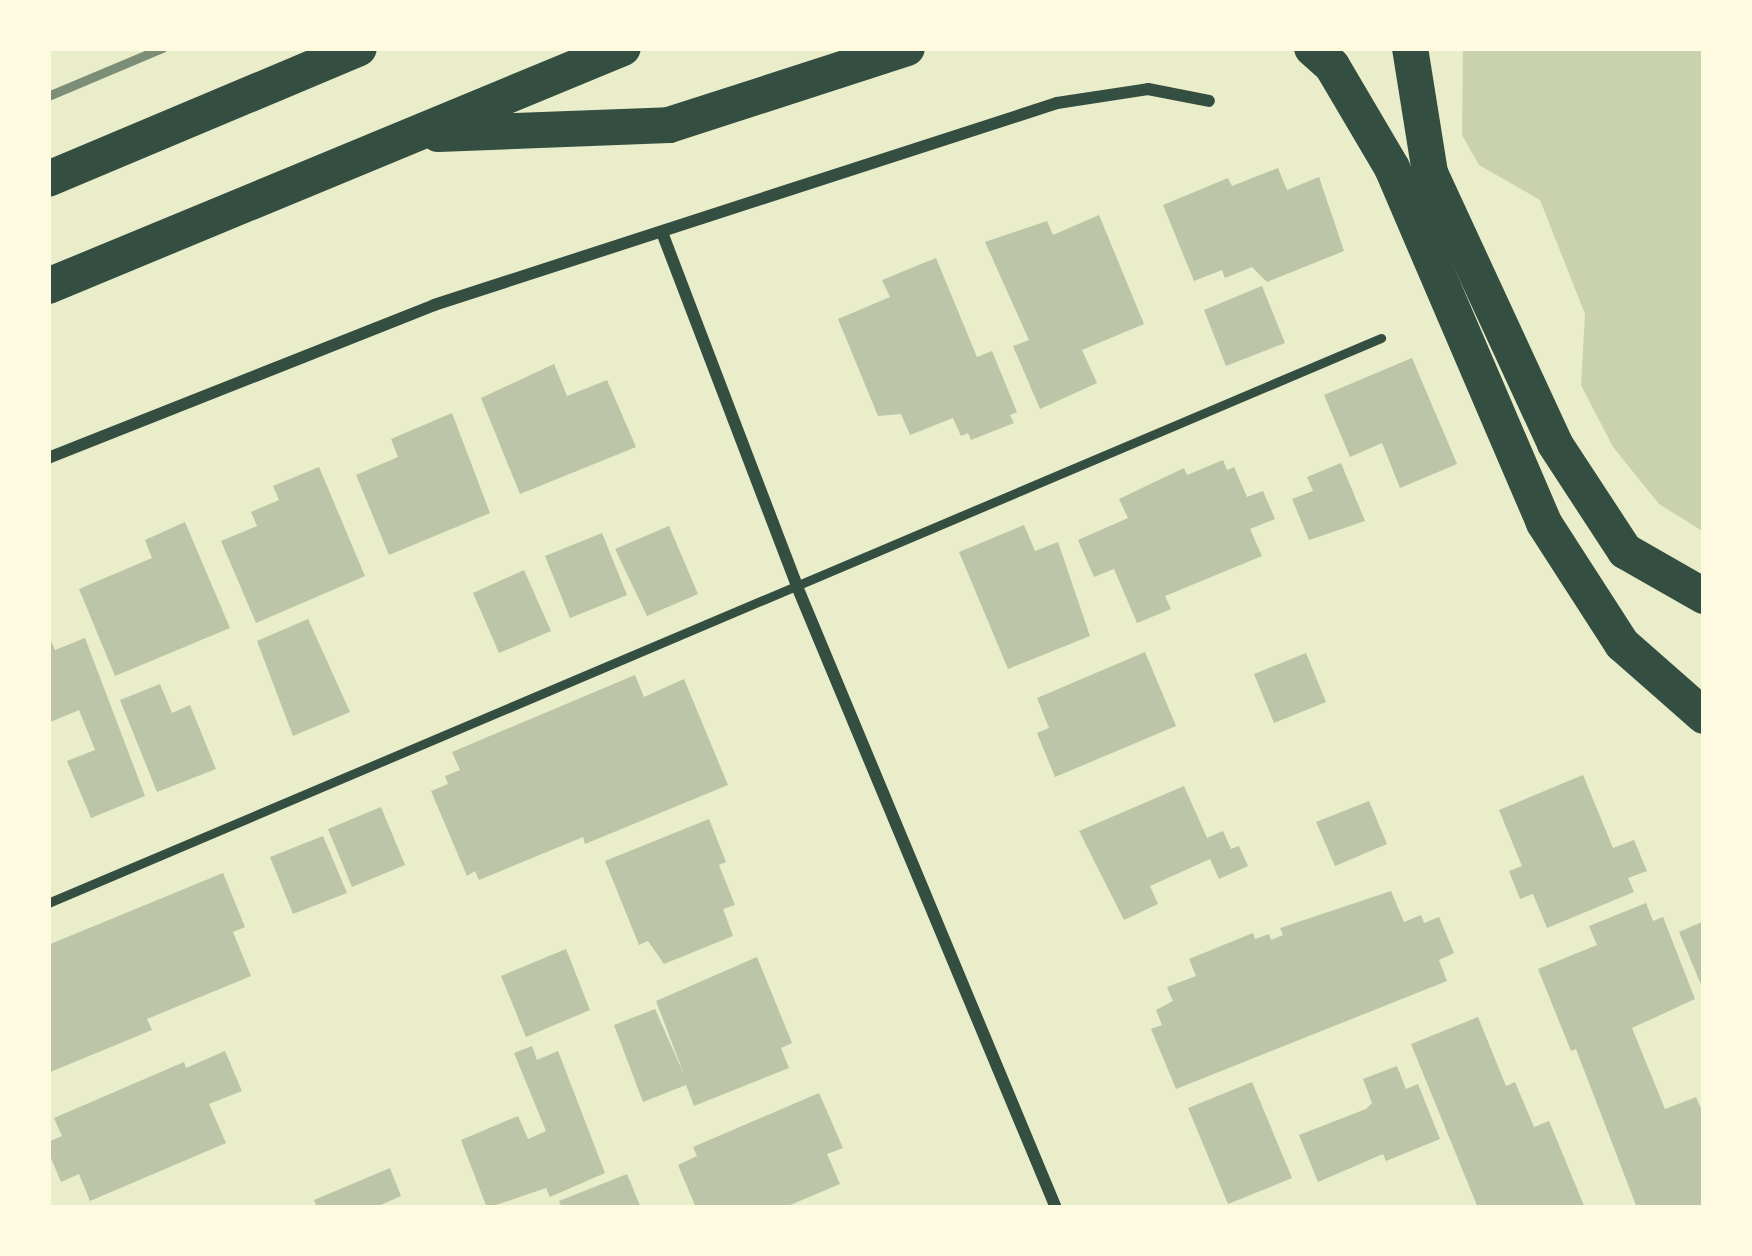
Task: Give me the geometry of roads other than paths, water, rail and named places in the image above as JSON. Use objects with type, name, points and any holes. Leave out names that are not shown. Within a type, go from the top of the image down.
[{"type":"highway","points":[[48,179],[359,48]]},
{"type":"highway","points":[[48,286],[623,48]]},
{"type":"highway","points":[[417,135],[669,125],[908,48]]},
{"type":"highway","points":[[1312,48],[1332,66],[1392,168],[1544,523],[1622,644],[1704,716]]},
{"type":"highway","points":[[1410,48],[1430,173],[1555,444],[1625,550],[1704,596]]},
{"type":"street","points":[[48,458],[434,305],[663,235],[1057,104],[1148,89],[1209,100]]},
{"type":"street","points":[[663,235],[796,584],[1056,1208]]},
{"type":"lane","points":[[48,903],[1381,338]]},
{"type":"railway","points":[[48,96],[162,48]]}]
